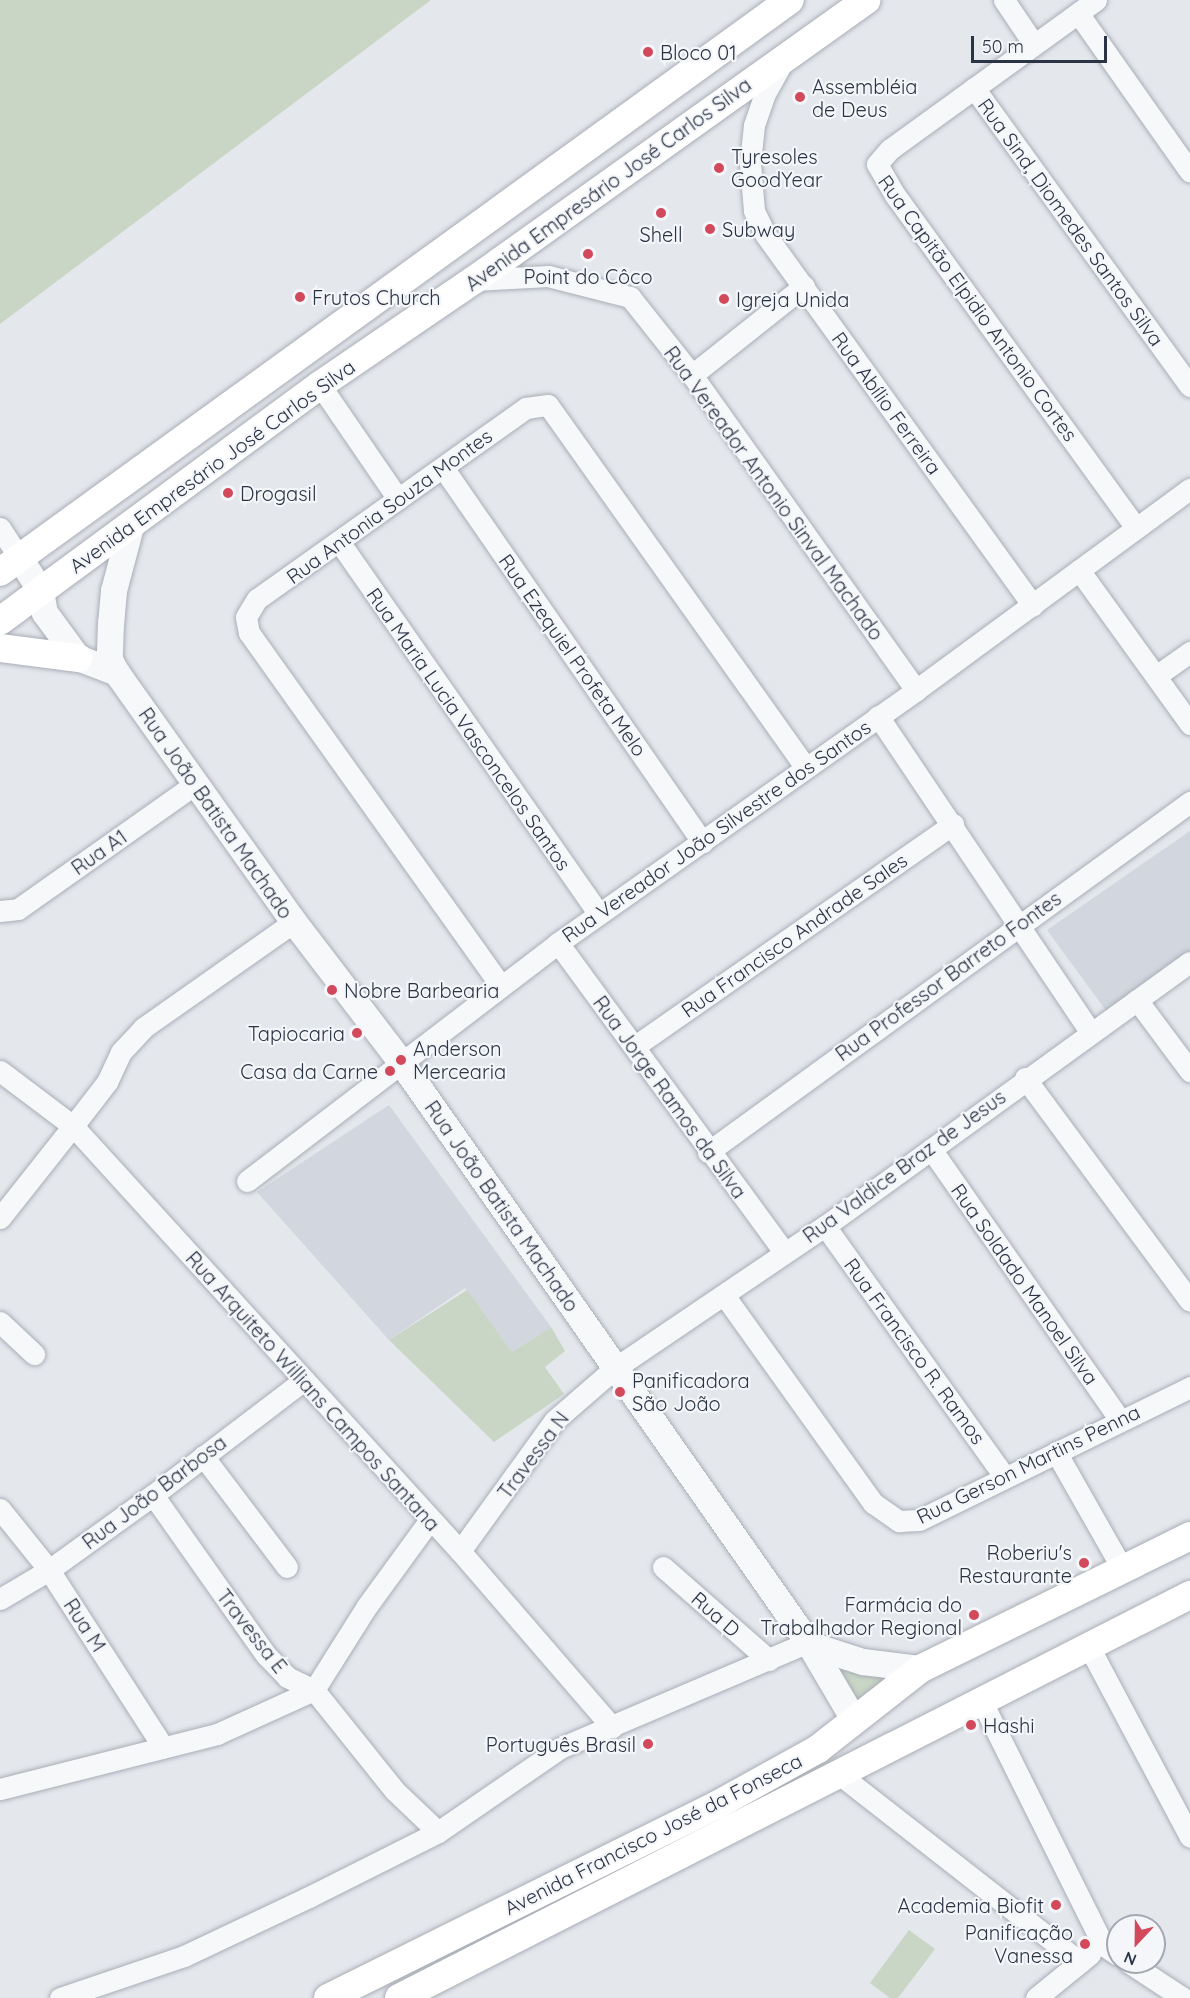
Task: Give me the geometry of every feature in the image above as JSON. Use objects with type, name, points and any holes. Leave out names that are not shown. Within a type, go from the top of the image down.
[{"type":"main road","name":"Avenida Empresário José Carlos Silva","points":[[10,564],[790,0]]},
{"type":"main road","name":"Avenida Empresário José Carlos Silva","points":[[0,621],[131,527],[320,385],[474,280],[866,0]]},
{"type":"main road","points":[[0,648],[78,658]]},
{"type":"main road","name":"Avenida Francisco José da Fonseca","points":[[328,1998],[717,1805],[818,1749],[854,1718],[920,1669],[1190,1536]]},
{"type":"main road","name":"Avenida Francisco José da Fonseca","points":[[399,1998],[1190,1595]]},
{"type":"street","points":[[1004,0],[1033,43]]},
{"type":"street","name":"Rua Capitão Elpidio Antonio Cortes","points":[[1096,0],[1033,43],[882,156],[877,168],[1136,528]]},
{"type":"street","points":[[1078,13],[1190,172]]},
{"type":"street","name":"Rua Abílio Ferreira","points":[[784,58],[764,96],[754,125],[750,163],[754,211],[765,234],[1033,606]]},
{"type":"street","name":"Rua Sind, Diomedes Santos Silva","points":[[974,88],[1190,386]]},
{"type":"street","name":"Rua Vereador Antonio Sinval Machado","points":[[474,280],[548,276],[630,297],[692,375],[916,690]]},
{"type":"street","points":[[692,375],[804,286]]},
{"type":"street","points":[[320,385],[398,499]]},
{"type":"street","name":"Rua Antonia Souza Montes","points":[[501,986],[246,627],[246,617],[257,600],[340,543],[398,499],[444,469],[526,408],[548,405],[805,767]]},
{"type":"street","name":"Rua Ezequiel Profeta Melo","points":[[444,469],[702,842]]},
{"type":"street","name":"Rua Vereador João Silvestre dos Santos","points":[[247,1181],[558,943],[1033,606],[1190,489]]},
{"type":"street","points":[[0,528],[10,564],[40,591],[45,613],[78,658],[114,667],[114,591],[131,527]]},
{"type":"street","name":"Rua Maria Lucia Vasconcelos Santos","points":[[340,543],[599,914]]},
{"type":"street","points":[[1079,570],[1190,724]]},
{"type":"street","points":[[1156,676],[1190,652]]},
{"type":"street","name":"Rua João Batista Machado","points":[[114,667],[294,922],[401,1062],[809,1643],[854,1718]]},
{"type":"street","points":[[878,716],[953,824],[1090,1032]]},
{"type":"street","name":"Rua A1","points":[[0,911],[18,909],[195,784]]},
{"type":"street","name":"Rua Professor Barreto Fontes","points":[[708,1152],[1018,924],[1190,802]]},
{"type":"street","name":"Rua Francisco Andrade Sales","points":[[635,1046],[953,824]]},
{"type":"street","points":[[0,1218],[74,1126],[107,1082],[121,1052],[143,1028],[294,922]]},
{"type":"street","name":"Rua Jorge Ramos da Silva","points":[[558,943],[635,1046],[708,1152],[784,1251]]},
{"type":"street","name":"Rua Valdice Braz de Jesus","points":[[615,1368],[724,1295],[784,1251],[825,1226],[1025,1078],[1190,962]]},
{"type":"street","points":[[1137,1000],[1190,1071]]},
{"type":"street","name":"Rua Arquiteto Willians Campos Santana","points":[[0,1071],[74,1126],[429,1521],[460,1551],[612,1727]]},
{"type":"street","points":[[1025,1078],[1190,1301]]},
{"type":"street","name":"Rua Soldado Manoel Silva","points":[[931,1149],[1120,1420]]},
{"type":"street","name":"Rua Francisco R. Ramos","points":[[825,1226],[1004,1476]]},
{"type":"street","name":"Rua Gerson Martins Penna","points":[[724,1295],[873,1503],[892,1520],[919,1520],[1004,1476],[1190,1387]]},
{"type":"street","points":[[0,1322],[34,1354]]},
{"type":"street","name":"Travessa N","points":[[460,1551],[555,1420],[615,1368]]},
{"type":"street","name":"Rua João Barbosa","points":[[0,1599],[49,1570],[153,1495],[304,1380]]},
{"type":"street","points":[[1056,1452],[1122,1568]]},
{"type":"street","points":[[203,1456],[287,1567]]},
{"type":"street","name":"Travessa E","points":[[153,1495],[266,1655],[287,1677],[314,1690],[395,1791],[438,1832]]},
{"type":"street","name":"Rua M","points":[[0,1509],[49,1570],[163,1747]]},
{"type":"street","points":[[0,1789],[217,1734],[314,1690],[367,1606],[429,1521]]},
{"type":"street","name":"Rua D","points":[[663,1567],[769,1660]]},
{"type":"street","points":[[60,1998],[184,1956],[438,1832],[545,1756],[809,1643],[863,1662],[920,1669]]},
{"type":"street","points":[[1088,1645],[1190,1837]]},
{"type":"street","points":[[981,1700],[1106,1940]]},
{"type":"street","points":[[839,1774],[1080,1962]]},
{"type":"street","points":[[1036,1998],[1080,1962],[1106,1952]]},
{"type":"street","points":[[1146,1974],[1183,1998]]},
{"type":"shaded area","points":[[1190,831],[1190,953],[1107,1012],[1047,930]]},
{"type":"shaded area","points":[[389,1105],[551,1327],[512,1352],[465,1288],[389,1340],[257,1192]]},
{"type":"green space","points":[[0,0],[431,0],[0,324]]},
{"type":"green space","points":[[467,1290],[512,1352],[551,1327],[565,1351],[545,1367],[564,1394],[494,1442],[389,1340]]},
{"type":"green space","points":[[825,1657],[892,1678],[857,1702]]},
{"type":"green space","points":[[909,1930],[935,1949],[898,1998],[890,1998],[870,1983]]},
{"type":"place","name":"Bloco 01","points":[[648,52]]},
{"type":"place","name":"Assembléia de Deus","points":[[800,97]]},
{"type":"place","name":"Tyresoles GoodYear","points":[[719,168]]},
{"type":"place","name":"Shell","points":[[661,213]]},
{"type":"place","name":"Subway","points":[[710,229]]},
{"type":"place","name":"Point do Côco","points":[[588,254]]},
{"type":"place","name":"Frutos Church","points":[[300,297]]},
{"type":"place","name":"Igreja Unida","points":[[724,299]]},
{"type":"place","name":"Drogasil","points":[[228,493]]},
{"type":"place","name":"Nobre Barbearia","points":[[332,990]]},
{"type":"place","name":"Tapiocaria","points":[[357,1033]]},
{"type":"place","name":"Anderson Mercearia","points":[[401,1060]]},
{"type":"place","name":"Casa da Carne","points":[[390,1071]]},
{"type":"place","name":"Panificadora São João","points":[[620,1392]]},
{"type":"place","name":"Roberiu's Restaurante","points":[[1084,1563]]},
{"type":"place","name":"Farmácia do Trabalhador Regional","points":[[974,1615]]},
{"type":"place","name":"Hashi","points":[[971,1725]]},
{"type":"place","name":"Português Brasil","points":[[648,1744]]},
{"type":"place","name":"Academia Biofit","points":[[1056,1905]]},
{"type":"place","name":"Panificação Vanessa","points":[[1085,1944]]}]
